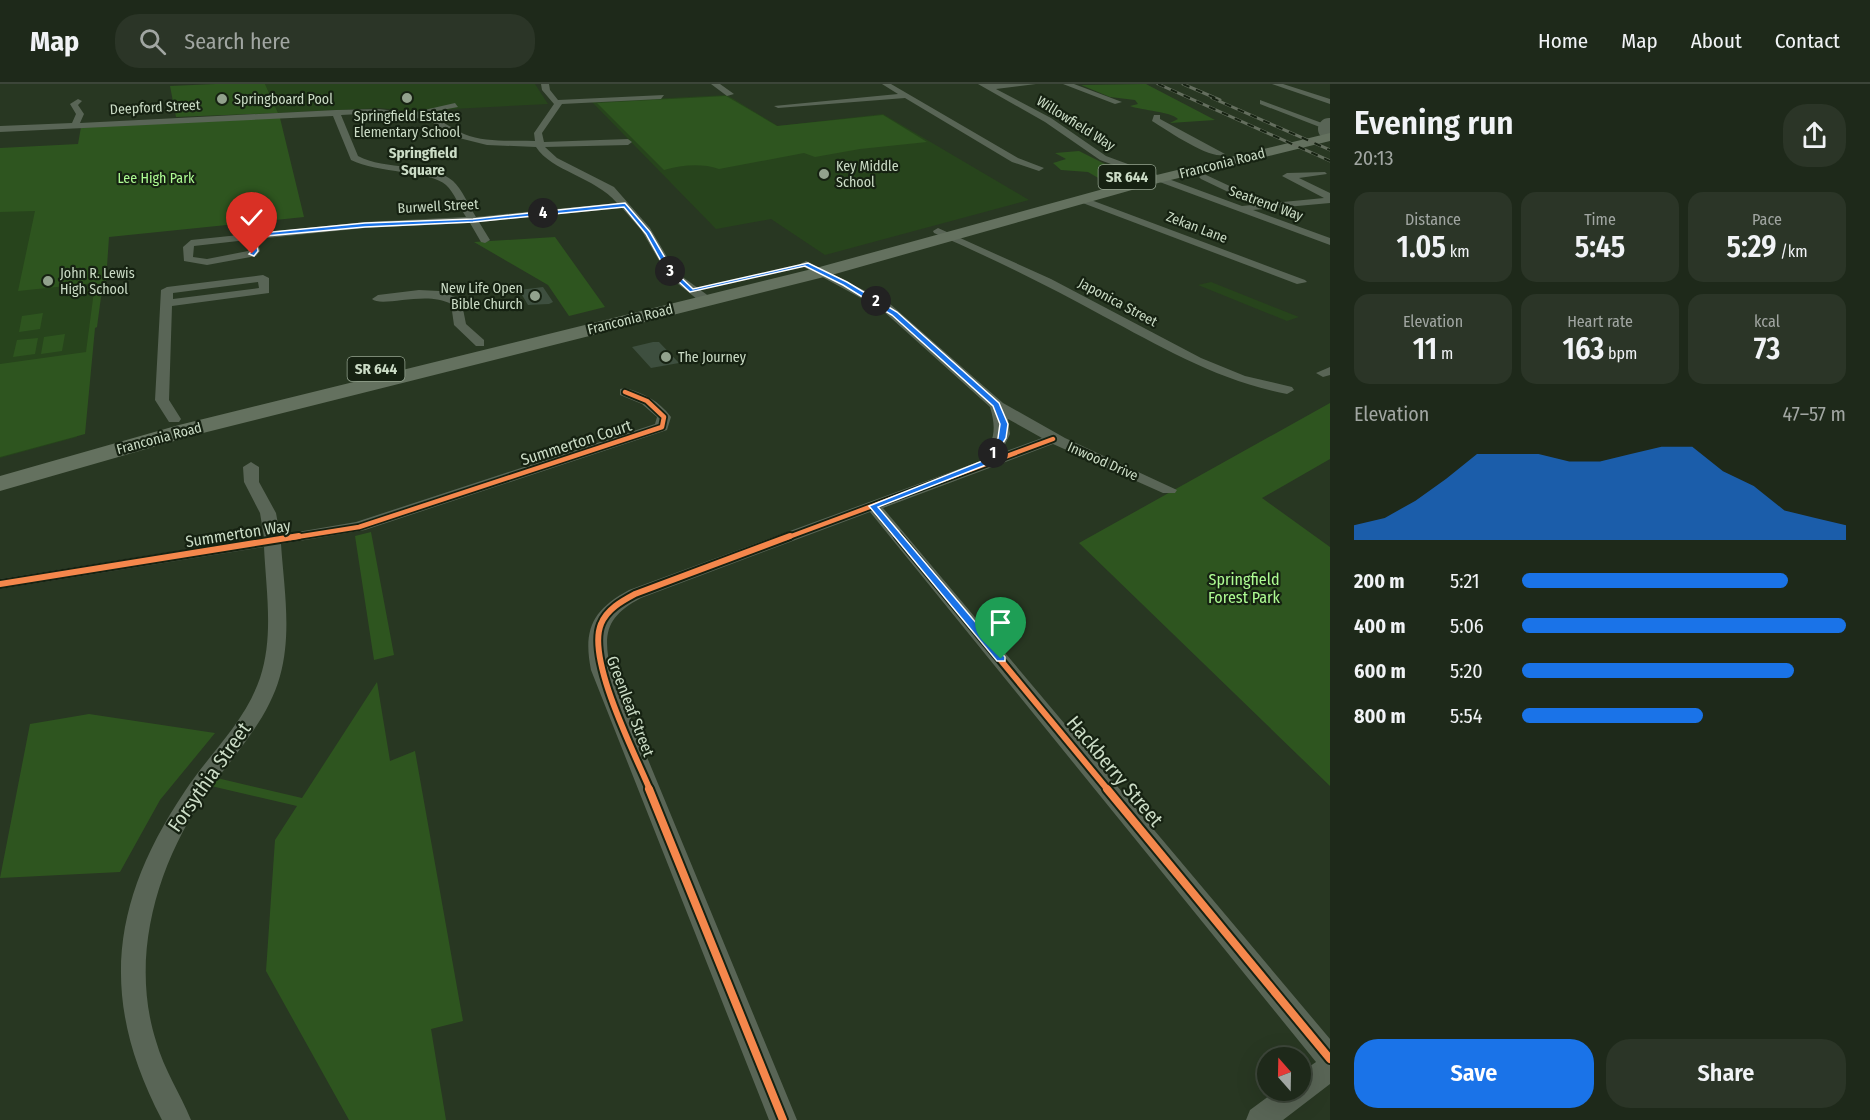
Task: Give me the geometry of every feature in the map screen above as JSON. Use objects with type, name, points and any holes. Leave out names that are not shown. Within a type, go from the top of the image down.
[{"type":"main road","name":"Franconia Road","points":[[0,484],[187,430],[541,335],[1083,200],[1150,176],[1327,133]]},
{"type":"main road","name":"Franconia Road","points":[[946,234],[1221,154],[1278,145]]},
{"type":"main road","name":"Franconia Road","points":[[0,468],[174,419],[480,343],[541,335]]},
{"type":"street","points":[[545,84],[546,90],[558,102],[661,97]]},
{"type":"street","points":[[715,84],[730,94]]},
{"type":"street","points":[[886,84],[1015,160],[1039,168]]},
{"type":"street","points":[[985,85],[1032,84]]},
{"type":"street","points":[[1067,84],[1118,102]]},
{"type":"street","points":[[1276,84],[1330,103]]},
{"type":"street","name":"Willowfield Way","points":[[985,85],[1048,120],[1092,152],[1150,176]]},
{"type":"street","points":[[778,106],[907,96]]},
{"type":"street","points":[[75,125],[80,114],[74,104],[78,101]]},
{"type":"street","points":[[558,102],[538,133],[539,145],[554,160],[605,185],[648,233],[668,269],[699,296]]},
{"type":"street","points":[[1263,102],[1286,111],[1327,133]]},
{"type":"street","points":[[1286,111],[1309,109],[1330,103]]},
{"type":"street","points":[[414,114],[455,105]]},
{"type":"street","points":[[336,112],[354,158],[374,166],[425,174],[450,183],[484,240]]},
{"type":"street","name":"Deepford Street","points":[[0,129],[336,112],[414,114],[436,120],[456,133],[471,139],[539,145],[628,142]]},
{"type":"street","points":[[1156,117],[1158,122],[1170,130],[1221,154]]},
{"type":"street","points":[[1322,174],[1287,176],[1330,198]]},
{"type":"street","name":"Seatrend Way","points":[[1150,176],[1328,239]]},
{"type":"street","points":[[1203,177],[1265,205]]},
{"type":"street","points":[[1243,209],[1330,198]]},
{"type":"street","name":"Zekan Lane","points":[[1083,200],[1301,282]]},
{"type":"street","name":"Burwell Street","points":[[251,236],[255,251],[252,254],[207,262],[188,260],[188,248],[191,243],[251,236],[365,225],[473,220],[625,205]]},
{"type":"street","name":"Japonica Street","points":[[946,234],[1016,266],[1194,358],[1252,382],[1287,390]]},
{"type":"street","name":"Inwood Drive","points":[[814,268],[885,306],[997,405],[1053,439],[1168,490]]},
{"type":"street","points":[[166,303],[265,291],[263,278],[167,290],[166,303],[162,400],[174,419]]},
{"type":"street","points":[[378,299],[431,293],[447,296],[457,302],[460,325],[480,343]]},
{"type":"street","name":"Summerton Court","points":[[475,487],[662,427],[664,418],[659,411],[646,400],[625,392]]},
{"type":"street","points":[[988,462],[1002,438],[1004,424],[997,405]]},
{"type":"street","name":"Greenleaf Street","points":[[783,1120],[601,670],[596,644],[597,632],[603,618],[614,606],[635,594],[1053,439]]},
{"type":"street","name":"Forsythia Street","points":[[177,1120],[153,1078],[141,1041],[132,984],[135,935],[148,882],[168,835],[193,795],[247,725],[271,675],[277,636],[272,542],[269,512],[249,478],[251,467]]},
{"type":"street","name":"Summerton Way","points":[[0,584],[272,542],[379,522],[475,487]]},
{"type":"street","name":"Hackberry Street","points":[[873,506],[1330,1059]]},
{"type":"street","points":[[1311,1082],[1330,1068]]},
{"type":"street","points":[[1260,1120],[1285,1101]]},
{"type":"shaded area","name":"Springfield Estates Elementary School","points":[[265,84],[535,84],[548,104],[452,109],[430,114],[380,108],[278,113]]},
{"type":"shaded area","name":"Key Middle School","points":[[727,95],[778,126],[883,114],[1029,200],[825,255],[771,219],[716,229],[592,102]]},
{"type":"shaded area","name":"John R. Lewis High School","points":[[105,198],[77,437],[0,458],[0,210]]},
{"type":"shaded area","points":[[1211,282],[1299,317],[1287,321],[1198,285]]},
{"type":"green space","name":"Springboard Pool","points":[[265,84],[278,113],[176,117],[170,86]]},
{"type":"green space","points":[[1146,84],[1215,120],[1170,123],[1178,119],[1169,114],[1130,106],[1138,104],[1135,100],[1110,97],[1081,85]]},
{"type":"green space","points":[[726,96],[777,126],[883,115],[927,142],[860,149],[815,157],[804,153],[719,169],[691,165],[664,170],[597,103]]},
{"type":"green space","name":"Lee High Park","points":[[280,118],[304,217],[109,237],[106,281],[103,282],[95,328],[85,434],[0,457],[0,364],[86,352],[95,283],[18,291],[35,211],[0,212],[0,148],[78,144],[81,127]]},
{"type":"green space","points":[[1079,151],[1119,171],[1118,175],[1100,179],[1088,172],[1061,170],[1053,163],[1066,159],[1055,153]]},
{"type":"green space","points":[[555,237],[605,307],[569,316],[548,285],[474,242]]},
{"type":"green space","points":[[43,313],[40,329],[19,332],[22,316]]},
{"type":"green space","points":[[65,334],[62,351],[41,354],[44,337]]},
{"type":"green space","points":[[38,338],[35,354],[13,357],[17,340]]},
{"type":"green space","name":"Springfield Forest Park","points":[[1330,403],[1330,459],[1262,498],[1330,547],[1330,786],[1079,543]]},
{"type":"green space","points":[[371,532],[394,655],[374,660],[355,536]]},
{"type":"green space","points":[[377,682],[390,761],[415,751],[463,1021],[431,1029],[446,1120],[349,1120],[266,971],[275,840],[297,806],[211,786],[217,778],[302,798]]},
{"type":"green space","points":[[89,714],[215,733],[160,800],[120,872],[0,878],[30,724]]},
{"type":"building","name":"New Life Open Bible Church","points":[[543,287],[553,302],[549,304],[528,305],[519,290]]},
{"type":"building","name":"The Journey","points":[[659,342],[679,363],[651,368],[632,347]]},
{"type":"railway","points":[[1158,84],[1330,161]]},
{"type":"railway","points":[[1183,84],[1220,100]]},
{"type":"railway","points":[[1212,98],[1330,150]]},
{"type":"cycle path","points":[[0,584],[359,527],[662,427],[664,417],[656,408],[642,398],[625,392]]},
{"type":"cycle path","points":[[783,1120],[601,670],[597,644],[601,624],[613,608],[635,594],[1053,439]]},
{"type":"cycle path","points":[[873,506],[1330,1059]]},
{"type":"place","name":"Springfield Estates Elementary School","points":[[407,98]]},
{"type":"place","name":"Springboard Pool","points":[[222,99]]},
{"type":"place","name":"Key Middle School","points":[[824,174]]},
{"type":"place","name":"John R. Lewis High School","points":[[48,281]]},
{"type":"place","name":"New Life Open Bible Church","points":[[535,296]]},
{"type":"place","name":"The Journey","points":[[666,357]]},
{"type":"district","name":"Springfield Square","points":[[423,162]]},
{"type":"route","points":[[252,254],[255,251],[251,236],[336,227],[473,220],[625,205],[648,233],[668,269],[692,291],[806,264],[845,283],[885,306],[997,405],[1004,424],[1002,438],[988,462],[873,506],[1001,659]]}]
